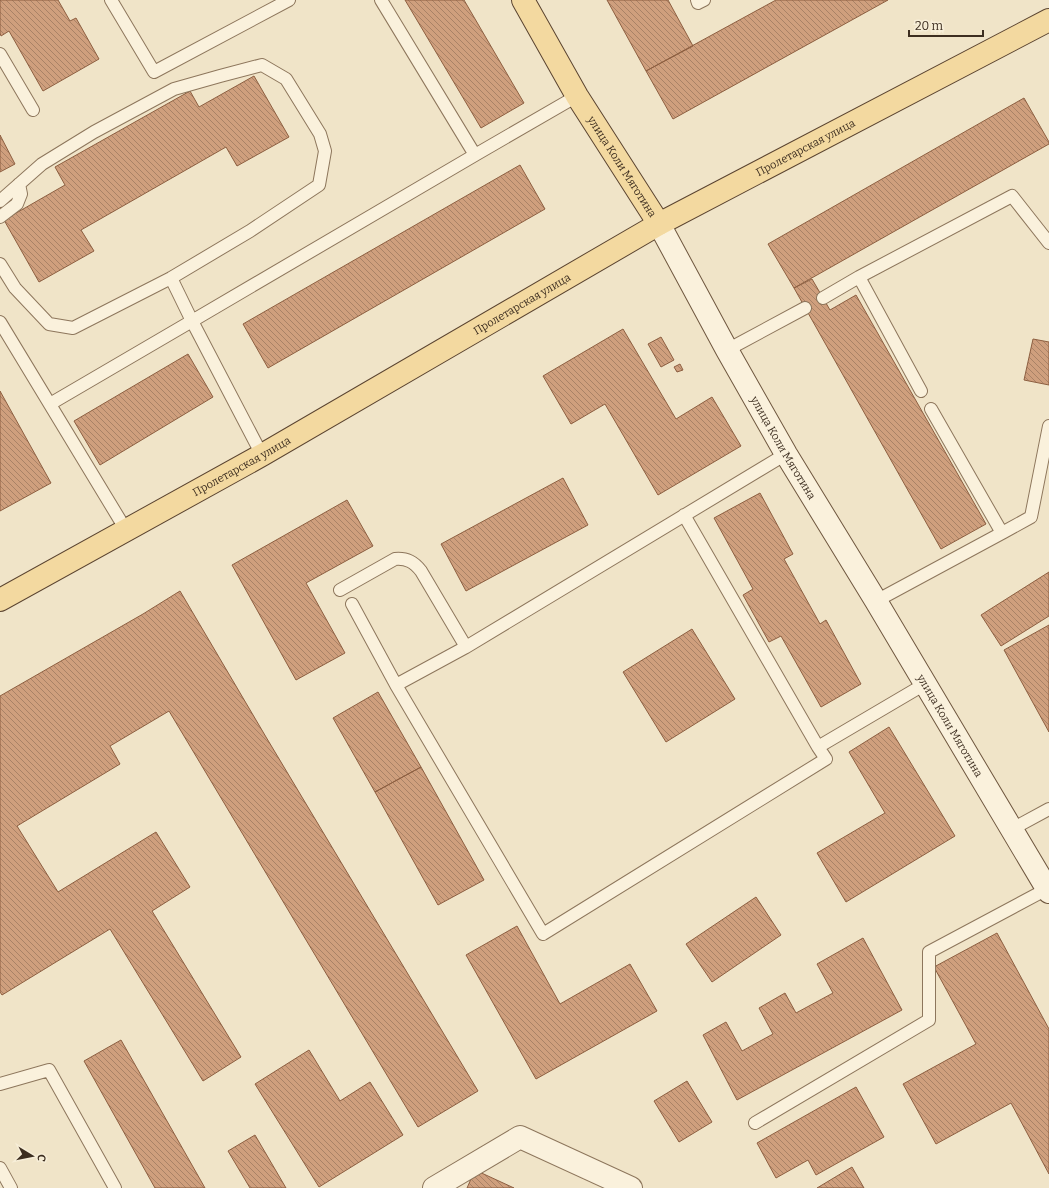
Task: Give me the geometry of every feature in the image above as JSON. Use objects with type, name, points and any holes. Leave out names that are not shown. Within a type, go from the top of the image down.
[{"type":"main road","name":"улица Коли Мяготина","points":[[523,0],[577,96],[660,224]]},
{"type":"main road","name":"Пролетарская улица","points":[[0,600],[262,455],[660,224],[1049,20]]},
{"type":"street","name":"улица Коли Мяготина","points":[[660,224],[727,350],[786,454],[876,601],[1048,891]]},
{"type":"street","points":[[434,1188],[520,1137],[631,1188]]},
{"type":"lane","points":[[111,0],[154,72],[270,4],[288,0]]},
{"type":"lane","points":[[381,0],[475,155]]},
{"type":"lane","points":[[697,0],[698,3],[704,0]]},
{"type":"lane","points":[[0,54],[33,110]]},
{"type":"lane","points":[[0,201],[48,160],[94,132],[174,89],[262,65],[286,79],[320,134],[325,151],[319,185],[250,230],[171,278],[73,328],[49,324],[15,288],[0,264]]},
{"type":"lane","points":[[50,404],[577,96]]},
{"type":"lane","points":[[0,217],[17,204],[22,194],[20,184]]},
{"type":"lane","points":[[823,298],[859,277],[1012,196],[1049,243]]},
{"type":"lane","points":[[859,277],[921,391]]},
{"type":"lane","points":[[171,278],[262,455]]},
{"type":"lane","points":[[727,350],[805,308]]},
{"type":"lane","points":[[0,322],[126,530]]},
{"type":"lane","points":[[931,409],[1002,533]]},
{"type":"lane","points":[[876,601],[1031,518],[1049,426]]},
{"type":"lane","points":[[396,685],[466,646],[786,454]]},
{"type":"lane","points":[[352,604],[396,685],[543,934],[826,759],[684,515]]},
{"type":"lane","points":[[340,590],[395,559],[403,558],[409,560],[416,564],[421,571],[466,646]]},
{"type":"lane","points":[[818,747],[925,684]]},
{"type":"lane","points":[[1012,830],[1049,809]]},
{"type":"lane","points":[[755,1123],[929,1020],[929,952],[1048,891]]},
{"type":"lane","points":[[0,1084],[49,1070],[115,1188]]},
{"type":"lane","points":[[0,1168],[12,1188]]},
{"type":"building","points":[[0,0],[58,0],[70,21],[76,18],[99,59],[43,91],[9,31],[1,36]]},
{"type":"building","points":[[405,0],[464,0],[524,103],[481,128]]},
{"type":"building","points":[[607,0],[668,0],[693,46],[646,71]]},
{"type":"building","points":[[776,0],[888,0],[673,119],[646,71]]},
{"type":"building","points":[[254,76],[289,137],[237,166],[226,147],[81,230],[94,251],[39,282],[4,220],[65,185],[55,167],[190,91],[199,107]]},
{"type":"building","points":[[1024,98],[1049,144],[794,288],[768,244]]},
{"type":"building","points":[[0,135],[15,164],[0,172]]},
{"type":"building","points":[[520,165],[545,209],[268,368],[243,324]]},
{"type":"building","points":[[812,279],[830,310],[856,295],[986,524],[941,549],[794,288]]},
{"type":"building","points":[[623,329],[676,419],[712,397],[741,446],[658,495],[605,404],[571,424],[543,376]]},
{"type":"building","points":[[661,337],[674,360],[661,367],[648,344]]},
{"type":"building","points":[[1033,339],[1049,342],[1049,385],[1024,380]]},
{"type":"building","points":[[188,354],[213,397],[100,465],[74,421]]},
{"type":"building","points":[[680,364],[683,370],[677,372],[674,367]]},
{"type":"building","points":[[0,391],[51,483],[0,511]]},
{"type":"building","points":[[563,478],[588,525],[466,591],[441,544]]},
{"type":"building","points":[[760,493],[793,554],[784,559],[820,624],[826,620],[861,684],[821,707],[781,636],[769,642],[743,595],[753,589],[714,518]]},
{"type":"building","points":[[347,500],[373,546],[306,583],[345,653],[296,680],[232,565]]},
{"type":"building","points":[[1049,572],[1049,616],[1001,646],[981,615]]},
{"type":"building","points":[[180,591],[478,1091],[418,1127],[169,711],[110,746],[120,764],[17,826],[58,892],[156,832],[190,887],[152,911],[241,1057],[203,1081],[110,929],[2,995],[0,992],[0,696],[143,614]]},
{"type":"building","points":[[1049,625],[1049,732],[1004,650]]},
{"type":"building","points":[[692,629],[735,699],[666,742],[623,672]]},
{"type":"building","points":[[378,692],[421,767],[375,792],[333,718]]},
{"type":"building","points":[[889,727],[955,836],[846,902],[817,853],[885,813],[849,752]]},
{"type":"building","points":[[421,767],[484,880],[438,905],[375,792]]},
{"type":"building","points":[[756,897],[781,935],[712,982],[686,944]]},
{"type":"building","points":[[517,926],[560,1004],[630,964],[657,1011],[536,1079],[466,955]]},
{"type":"building","points":[[997,933],[1049,1029],[1049,1174],[1011,1103],[936,1144],[903,1084],[976,1044],[934,967]]},
{"type":"building","points":[[863,938],[902,1010],[737,1100],[703,1035],[726,1022],[742,1051],[773,1034],[759,1008],[785,993],[796,1013],[833,993],[817,964]]},
{"type":"building","points":[[121,1040],[205,1188],[155,1188],[84,1061]]},
{"type":"building","points":[[309,1050],[340,1101],[370,1082],[403,1135],[319,1187],[255,1084]]},
{"type":"building","points":[[687,1081],[712,1122],[679,1142],[654,1101]]},
{"type":"building","points":[[856,1087],[884,1137],[816,1175],[808,1160],[776,1178],[757,1143]]},
{"type":"building","points":[[255,1135],[286,1188],[250,1188],[228,1151]]},
{"type":"building","points":[[852,1167],[864,1188],[817,1188]]},
{"type":"building","points":[[475,1170],[514,1188],[467,1188]]}]
